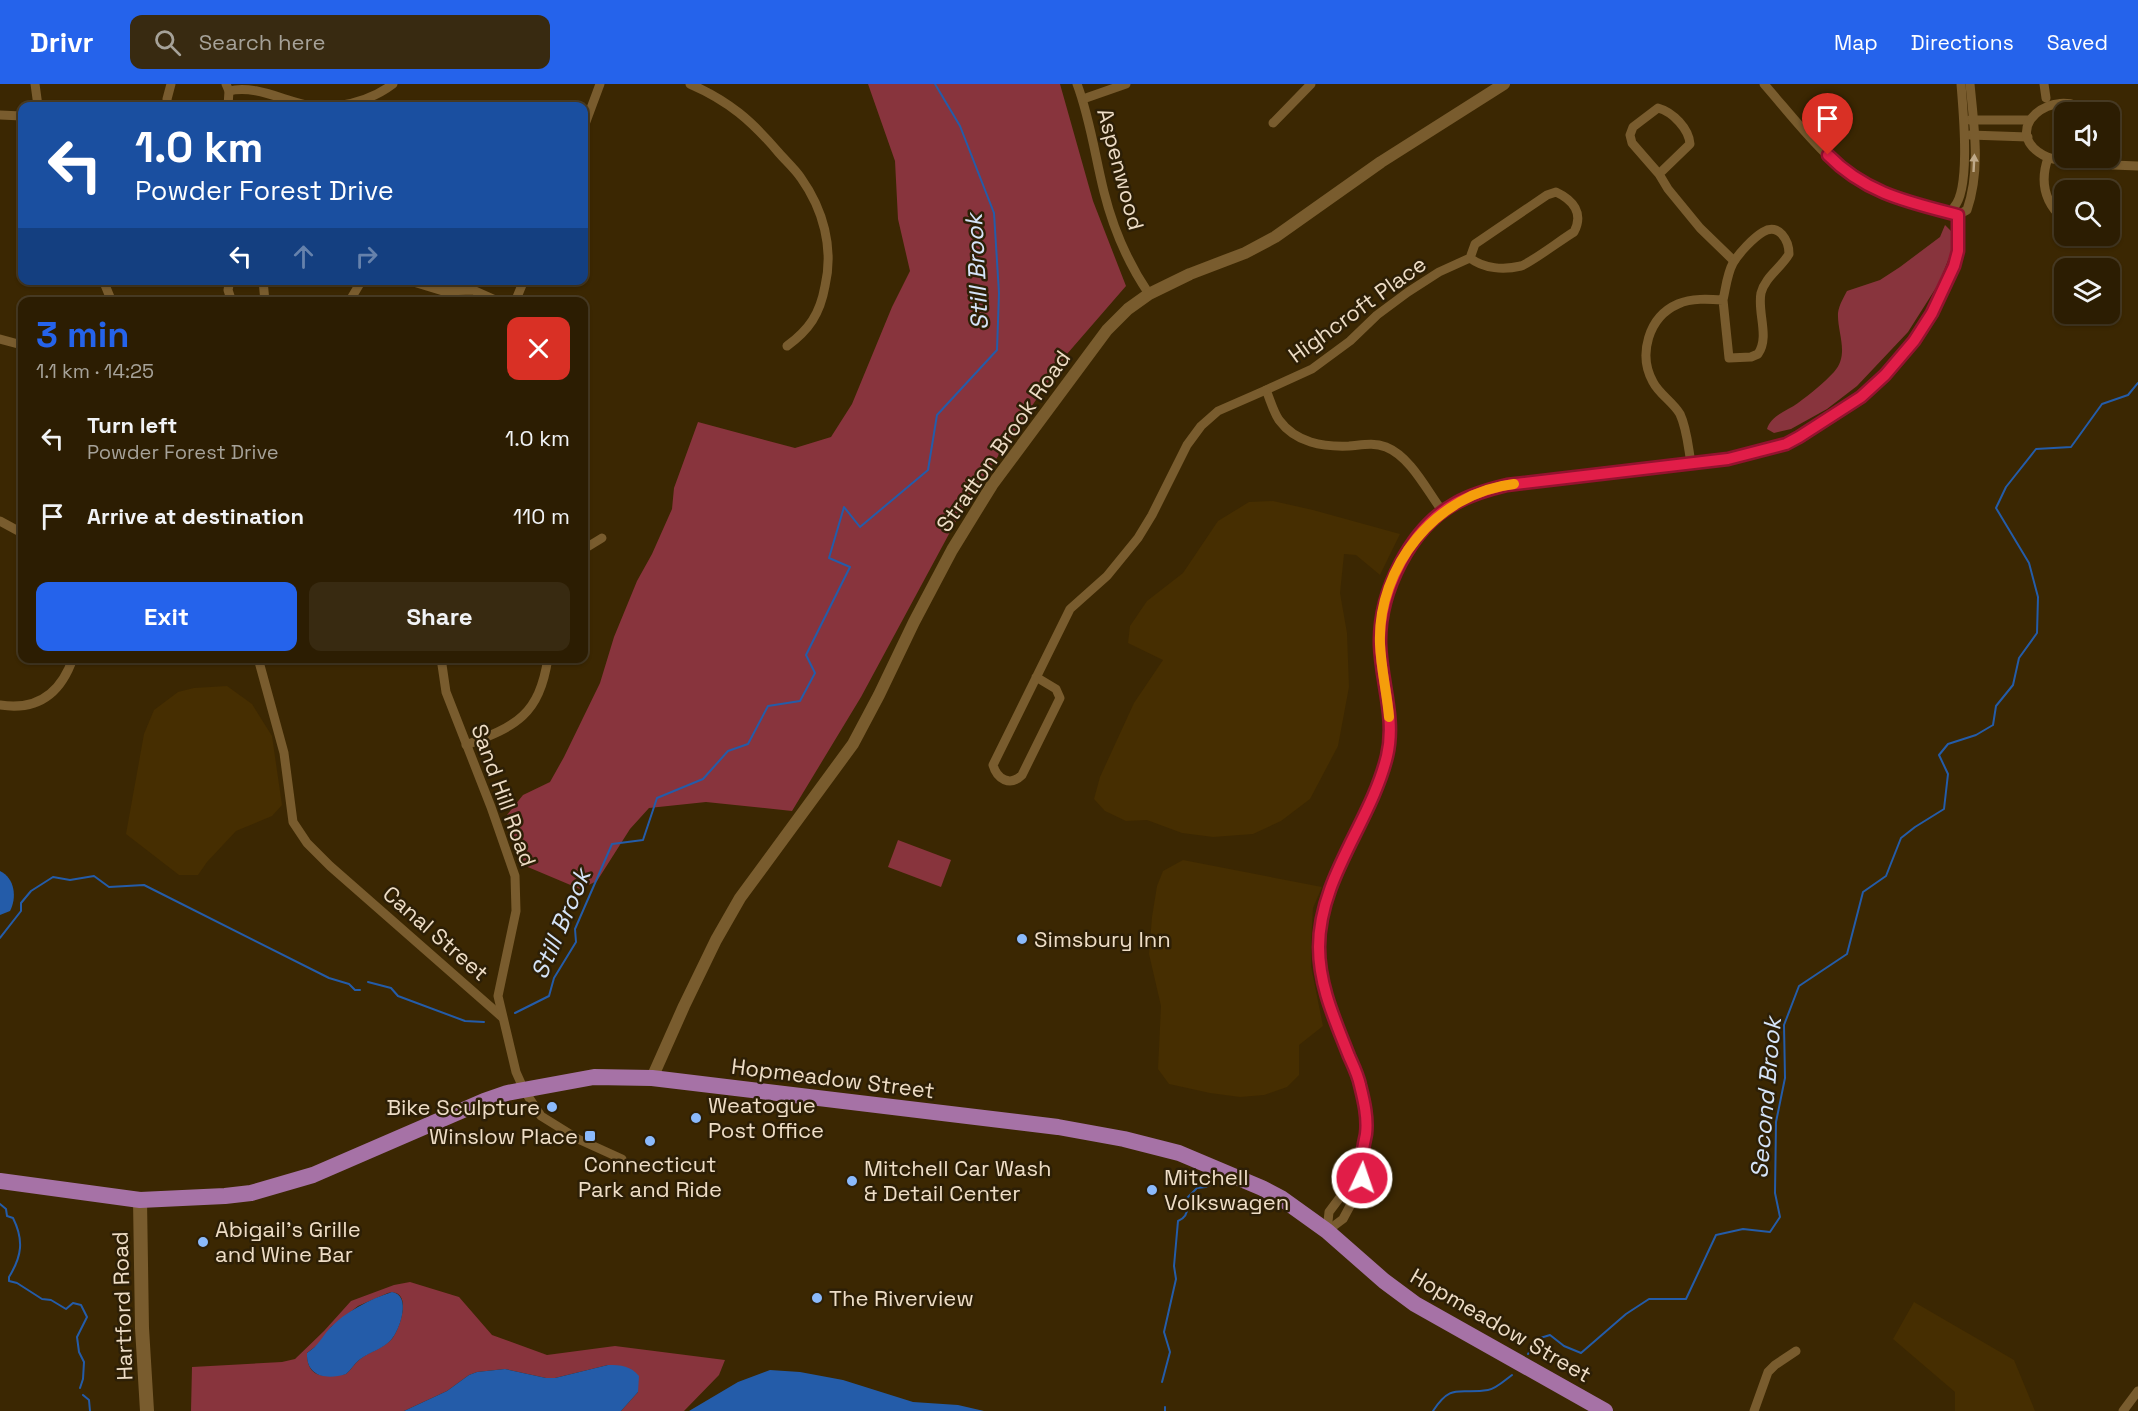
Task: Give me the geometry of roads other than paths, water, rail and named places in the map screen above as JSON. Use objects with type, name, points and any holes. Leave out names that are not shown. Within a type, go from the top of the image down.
[{"type":"highway","name":"Hopmeadow Street","points":[[0,1181],[140,1200],[225,1196],[261,1190],[313,1175],[484,1101],[524,1090],[594,1077],[652,1078],[1058,1127],[1124,1138],[1179,1152],[1262,1188],[1281,1198],[1327,1231],[1384,1281],[1415,1304],[1605,1411]]},
{"type":"main road","name":"Hartford Road","points":[[140,1200],[142,1328],[147,1411]]},
{"type":"street","points":[[35,84],[37,102]]},
{"type":"street","points":[[167,102],[171,84]]},
{"type":"street","points":[[355,102],[369,99],[393,84]]},
{"type":"street","points":[[588,116],[600,84]]},
{"type":"street","points":[[690,84],[717,96],[755,126],[800,177],[814,200],[824,225],[829,265],[823,299],[815,317],[803,334],[787,346]]},
{"type":"street","name":"Aspenwood","points":[[1077,84],[1083,99],[1104,194],[1118,238],[1139,280],[1149,294]]},
{"type":"street","points":[[1083,99],[1126,84]]},
{"type":"street","points":[[1273,123],[1311,84]]},
{"type":"street","name":"Stratton Brook Road","points":[[652,1078],[716,940],[740,898],[853,744],[952,550],[981,504],[1107,330],[1128,309],[1149,294],[1191,274],[1245,253],[1275,237],[1380,162],[1504,84]]},
{"type":"street","points":[[1764,84],[1840,167],[1858,181],[1885,195],[1958,215],[1967,210],[1972,195],[1976,135],[1971,84]]},
{"type":"street","points":[[1327,1231],[1343,1218],[1357,1193],[1366,1163],[1363,1154],[1366,1132],[1360,1082],[1323,989],[1319,946],[1326,899],[1380,779],[1387,756],[1390,735],[1389,716],[1380,644],[1388,589],[1406,550],[1443,512],[1455,503],[1483,491],[1507,485],[1728,459],[1786,444],[1861,397],[1906,352],[1921,331],[1948,282],[1958,251],[1958,215],[1954,207],[1962,194],[1964,135],[1960,84]]},
{"type":"street","points":[[2044,84],[2046,98]]},
{"type":"street","points":[[228,102],[227,87],[268,94],[291,102]]},
{"type":"street","points":[[2054,159],[2039,153],[2028,137],[2028,120],[2038,103],[2046,98],[2065,96],[2079,102]]},
{"type":"street","points":[[1659,174],[1690,144],[1690,136],[1672,114],[1658,108],[1633,127],[1630,135],[1632,143],[1700,228],[1734,261]]},
{"type":"street","points":[[0,115],[18,116]]},
{"type":"street","points":[[1964,120],[2028,120]]},
{"type":"street","points":[[1964,135],[2028,137]]},
{"type":"street","points":[[2048,158],[2044,170],[2045,190],[2054,208]]},
{"type":"street","points":[[2120,165],[2138,166]]},
{"type":"street","name":"Highcroft Place","points":[[1036,677],[1056,689],[1060,698],[1022,775],[1016,781],[1009,782],[995,774],[993,765],[1036,677],[1070,609],[1107,576],[1137,538],[1152,515],[1187,446],[1201,426],[1218,411],[1312,369],[1350,341],[1377,315],[1408,292],[1440,272],[1470,258],[1475,244],[1546,195],[1556,192],[1564,196],[1578,214],[1579,223],[1574,232],[1522,266],[1495,268],[1479,265],[1470,258]]},
{"type":"street","points":[[1774,229],[1783,234],[1789,245],[1789,254],[1762,291],[1760,306],[1763,344],[1758,354],[1751,357],[1729,358],[1723,300],[1729,271],[1734,261],[1764,231],[1774,229]]},
{"type":"street","points":[[423,285],[443,291],[473,290],[489,297]]},
{"type":"street","points":[[1691,463],[1686,430],[1678,412],[1654,384],[1647,369],[1645,352],[1648,337],[1655,323],[1675,305],[1688,300],[1723,300]]},
{"type":"street","points":[[0,339],[18,344]]},
{"type":"street","points":[[1266,390],[1279,420],[1301,439],[1321,446],[1351,446],[1365,443],[1384,446],[1397,453],[1408,464],[1443,512]]},
{"type":"street","points":[[0,521],[18,530]]},
{"type":"street","points":[[588,547],[602,538]]},
{"type":"street","points":[[0,705],[30,704],[52,694],[65,678],[71,663]]},
{"type":"street","name":"Canal Street","points":[[259,663],[284,753],[293,822],[306,843],[502,1017]]},
{"type":"street","name":"Sand Hill Road","points":[[442,663],[446,693],[491,807],[515,876],[516,911],[498,996],[502,1017]]},
{"type":"street","points":[[466,745],[513,725],[530,709],[543,684],[547,663]]},
{"type":"street","points":[[502,1017],[516,1072],[524,1090],[541,1116],[578,1139],[622,1159]]},
{"type":"street","points":[[1327,1231],[1329,1212],[1341,1196],[1353,1162],[1363,1154]]},
{"type":"street","points":[[1754,1411],[1768,1372],[1796,1351]]},
{"type":"street","points":[[2123,1411],[2138,1391]]},
{"type":"water","points":[[0,871],[12,883],[14,900],[10,911],[0,915]]},
{"type":"water","points":[[392,1292],[402,1299],[403,1306],[401,1321],[391,1340],[359,1360],[346,1374],[332,1377],[314,1372],[310,1367],[307,1353],[330,1328],[358,1307]]},
{"type":"water","points":[[608,1365],[625,1367],[633,1370],[639,1376],[638,1392],[621,1411],[404,1411],[447,1391],[477,1372],[505,1369],[555,1378]]},
{"type":"water","points":[[770,1370],[800,1372],[843,1380],[913,1402],[958,1405],[984,1411],[689,1411],[738,1382]]},
{"type":"waterway","name":"Still Brook","points":[[515,1013],[549,996],[554,978],[576,942],[575,929],[612,844],[643,840],[657,798],[703,779],[728,751],[748,744],[768,706],[800,701],[815,673],[806,655],[850,567],[829,558],[844,507],[860,527],[928,470],[937,415],[997,350],[999,293],[994,213],[960,126],[935,84]]},
{"type":"waterway","name":"Second Brook","points":[[1528,1354],[1537,1339],[1550,1335],[1564,1346],[1581,1353],[1626,1314],[1649,1299],[1686,1299],[1716,1235],[1743,1229],[1770,1232],[1780,1217],[1775,1193],[1776,1122],[1785,1078],[1784,1025],[1799,986],[1847,954],[1863,892],[1886,876],[1901,838],[1944,809],[1948,774],[1939,755],[1948,744],[1976,735],[1993,725],[1996,706],[2013,685],[2019,658],[2037,633],[2038,597],[2029,563],[1996,508],[2006,487],[2036,449],[2071,447],[2102,404],[2128,395],[2138,383]]},
{"type":"waterway","name":"Still Brook","points":[[0,938],[21,911],[21,903],[31,891],[53,877],[70,880],[94,876],[109,887],[144,885],[329,978],[349,984],[355,990],[360,990]]},
{"type":"waterway","name":"Still Brook","points":[[368,982],[391,988],[398,996],[465,1021],[484,1022]]},
{"type":"waterway","points":[[1162,1382],[1170,1352],[1164,1332],[1176,1279],[1174,1266],[1178,1221],[1187,1212],[1187,1198],[1197,1188],[1206,1187],[1215,1182]]},
{"type":"waterway","name":"Still Brook","points":[[0,1204],[6,1209],[7,1216],[13,1218],[20,1241],[19,1255],[9,1281],[66,1309],[73,1303],[81,1305],[87,1317],[77,1337],[79,1352],[84,1362],[80,1388]]},
{"type":"waterway","name":"Second Brook","points":[[1433,1411],[1451,1393],[1491,1389],[1512,1375]]},
{"type":"waterway","name":"Still Brook","points":[[83,1395],[89,1400],[90,1411]]},
{"type":"place","name":"Simsbury Inn","points":[[1022,939]]},
{"type":"place","name":"Bike Sculpture","points":[[552,1107]]},
{"type":"place","name":"Weatogue Post Office","points":[[696,1118]]},
{"type":"place","name":"Winslow Place","points":[[590,1136]]},
{"type":"place","name":"Connecticut Park and Ride","points":[[650,1141]]},
{"type":"place","name":"Mitchell Car Wash & Detail Center","points":[[852,1181]]},
{"type":"place","name":"Mitchell Volkswagen","points":[[1152,1190]]},
{"type":"place","name":"Abigail's Grille and Wine Bar","points":[[203,1242]]},
{"type":"place","name":"The Riverview","points":[[817,1298]]}]
